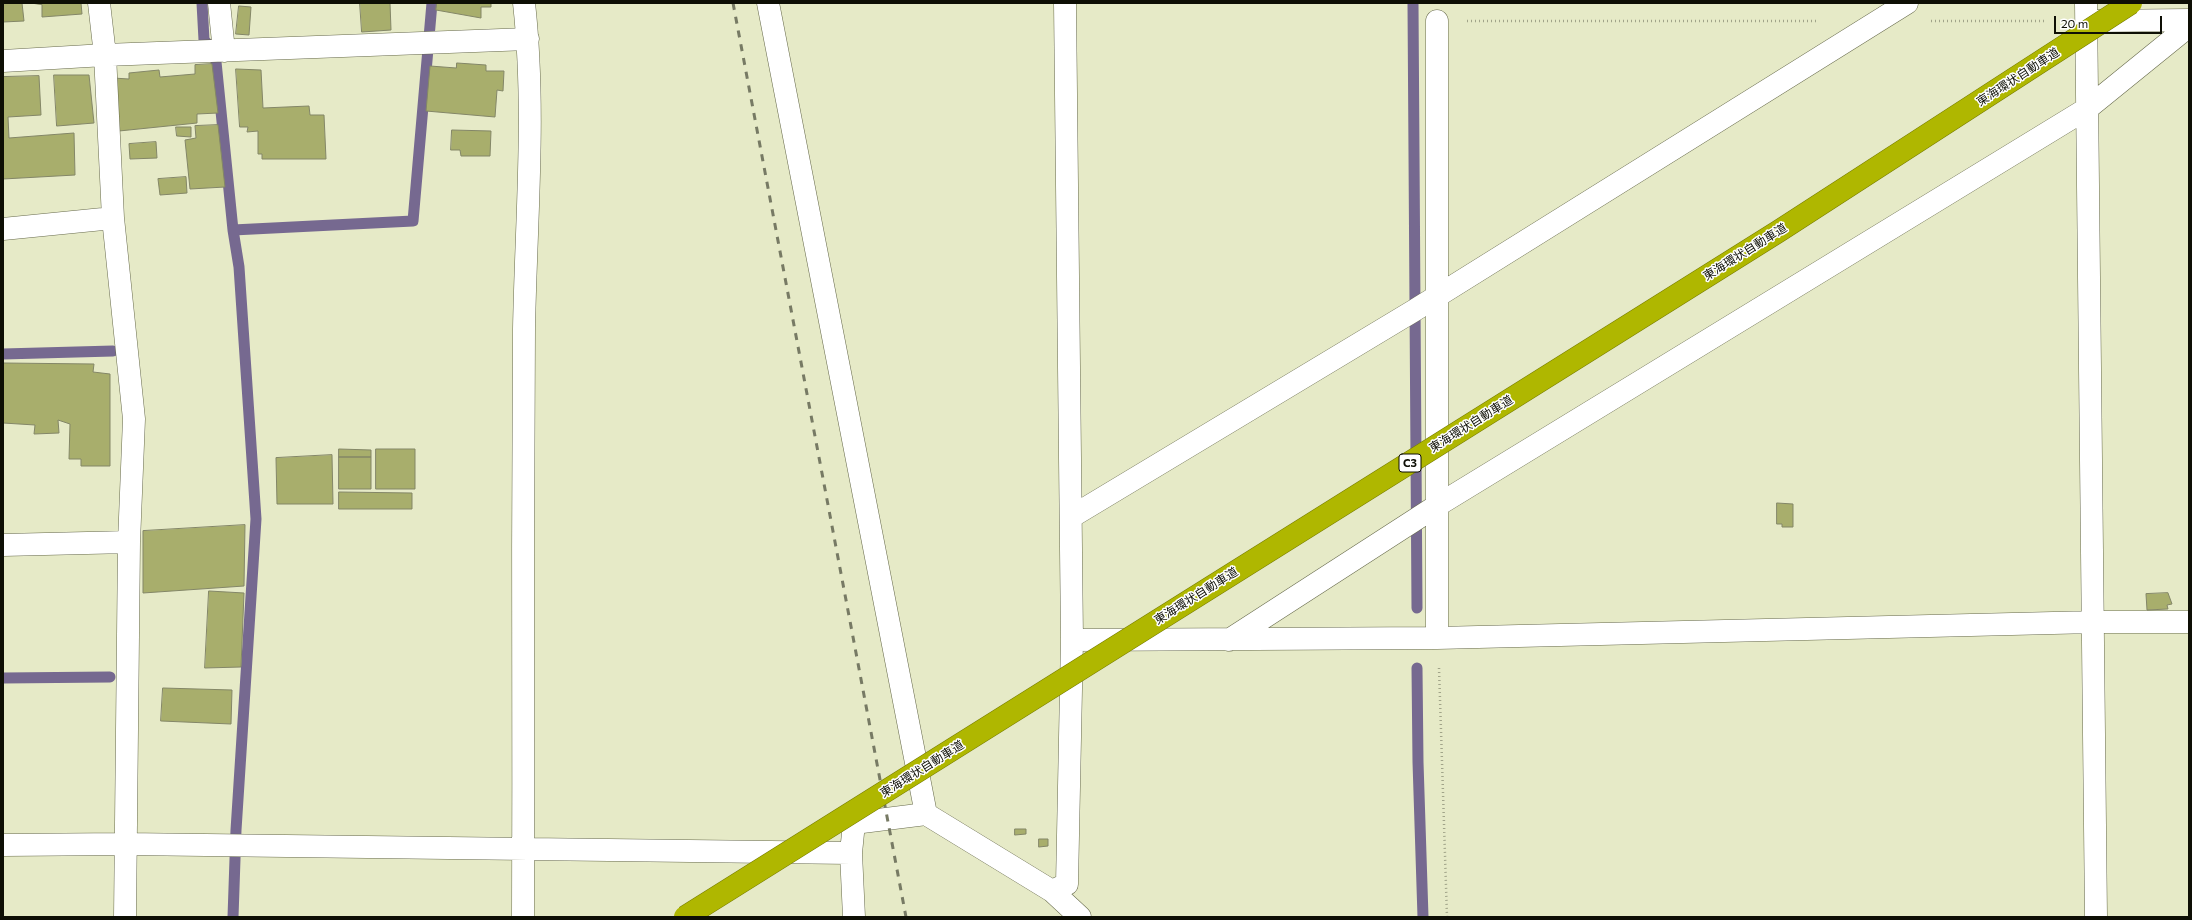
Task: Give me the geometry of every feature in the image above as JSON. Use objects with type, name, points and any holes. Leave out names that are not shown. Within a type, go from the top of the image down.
[{"type":"highway","name":"東海環状自動車道","points":[[685,917],[1773,235],[2131,3]]},
{"type":"street","points":[[99,3],[105,55],[113,218],[134,419],[129,542],[125,917]]},
{"type":"street","points":[[219,3],[224,51]]},
{"type":"street","points":[[523,917],[524,328],[530,113],[528,39],[524,3]]},
{"type":"street","points":[[768,3],[926,814]]},
{"type":"street","points":[[1052,892],[1067,884],[1072,640],[1065,3]]},
{"type":"street","points":[[1071,517],[1437,297],[1907,3]]},
{"type":"street","points":[[2096,917],[2087,12],[2189,20]]},
{"type":"street","points":[[1437,21],[1438,638]]},
{"type":"street","points":[[1229,640],[1438,505],[2088,108],[2189,26]]},
{"type":"street","points":[[3,61],[105,55],[528,39]]},
{"type":"street","points":[[3,229],[113,218]]},
{"type":"street","points":[[3,545],[129,542]]},
{"type":"street","points":[[1072,640],[1438,638],[2094,622],[2189,622]]},
{"type":"street","points":[[854,917],[851,852],[854,823],[926,814],[1052,892],[1080,917]]},
{"type":"street","points":[[3,845],[125,844],[524,850],[851,852]]},
{"type":"path","points":[[1924,21],[2087,12]]},
{"type":"path","points":[[1437,21],[1822,21]]},
{"type":"path","points":[[1438,638],[1447,917]]},
{"type":"building","points":[[3,3],[22,3],[24,21],[3,22]]},
{"type":"building","points":[[31,3],[81,3],[82,14],[42,17],[42,5]]},
{"type":"building","points":[[360,3],[390,3],[391,30],[362,32]]},
{"type":"building","points":[[437,3],[491,3],[491,7],[481,7],[481,18],[436,10]]},
{"type":"building","points":[[239,6],[251,7],[249,35],[236,34]]},
{"type":"building","points":[[457,63],[486,65],[486,71],[504,71],[503,91],[497,90],[495,117],[426,111],[430,66],[456,68]]},
{"type":"building","points":[[212,64],[218,113],[197,114],[197,123],[119,131],[113,78],[129,79],[129,73],[159,70],[160,77],[195,74],[195,65]]},
{"type":"building","points":[[236,69],[261,70],[263,108],[309,106],[310,115],[324,115],[326,159],[262,159],[262,154],[258,154],[258,131],[247,132],[248,127],[240,127]]},
{"type":"building","points":[[54,75],[89,75],[94,123],[57,126]]},
{"type":"building","points":[[39,76],[41,115],[8,117],[9,138],[74,133],[75,175],[3,179],[3,77]]},
{"type":"building","points":[[218,125],[225,187],[190,189],[185,140],[196,138],[195,126]]},
{"type":"building","points":[[176,127],[191,127],[191,137],[177,136]]},
{"type":"building","points":[[452,130],[491,131],[490,156],[461,156],[460,150],[451,150]]},
{"type":"building","points":[[156,142],[157,158],[130,159],[129,144]]},
{"type":"building","points":[[186,177],[187,193],[160,195],[158,179]]},
{"type":"building","points":[[3,363],[94,364],[93,372],[110,374],[110,466],[81,466],[81,459],[69,459],[70,424],[58,420],[59,433],[34,434],[35,425],[3,423]]},
{"type":"building","points":[[339,449],[371,450],[371,457],[339,457]]},
{"type":"building","points":[[376,449],[415,449],[415,489],[376,489]]},
{"type":"building","points":[[332,455],[333,504],[277,504],[276,458]]},
{"type":"building","points":[[339,457],[371,457],[371,489],[339,489]]},
{"type":"building","points":[[339,492],[412,493],[412,509],[339,509]]},
{"type":"building","points":[[1777,503],[1793,504],[1793,527],[1782,527],[1782,524],[1777,524]]},
{"type":"building","points":[[245,525],[244,586],[143,593],[143,531]]},
{"type":"building","points":[[209,591],[244,593],[241,667],[205,668]]},
{"type":"building","points":[[2168,593],[2172,604],[2167,605],[2168,609],[2147,610],[2146,594]]},
{"type":"building","points":[[163,688],[232,690],[231,724],[161,721]]},
{"type":"building","points":[[1015,829],[1026,829],[1026,834],[1015,835]]},
{"type":"building","points":[[1039,839],[1048,839],[1048,846],[1039,847]]},
{"type":"waterway","points":[[202,3],[204,40],[215,52],[233,230],[239,267],[256,519],[236,830],[233,917]]},
{"type":"waterway","points":[[233,230],[413,221],[432,3]]},
{"type":"waterway","points":[[1413,3],[1417,608]]},
{"type":"waterway","points":[[3,354],[113,351]]},
{"type":"waterway","points":[[1417,668],[1418,762],[1423,917]]},
{"type":"waterway","points":[[3,678],[110,677]]},
{"type":"railway","points":[[733,3],[906,917]]}]
